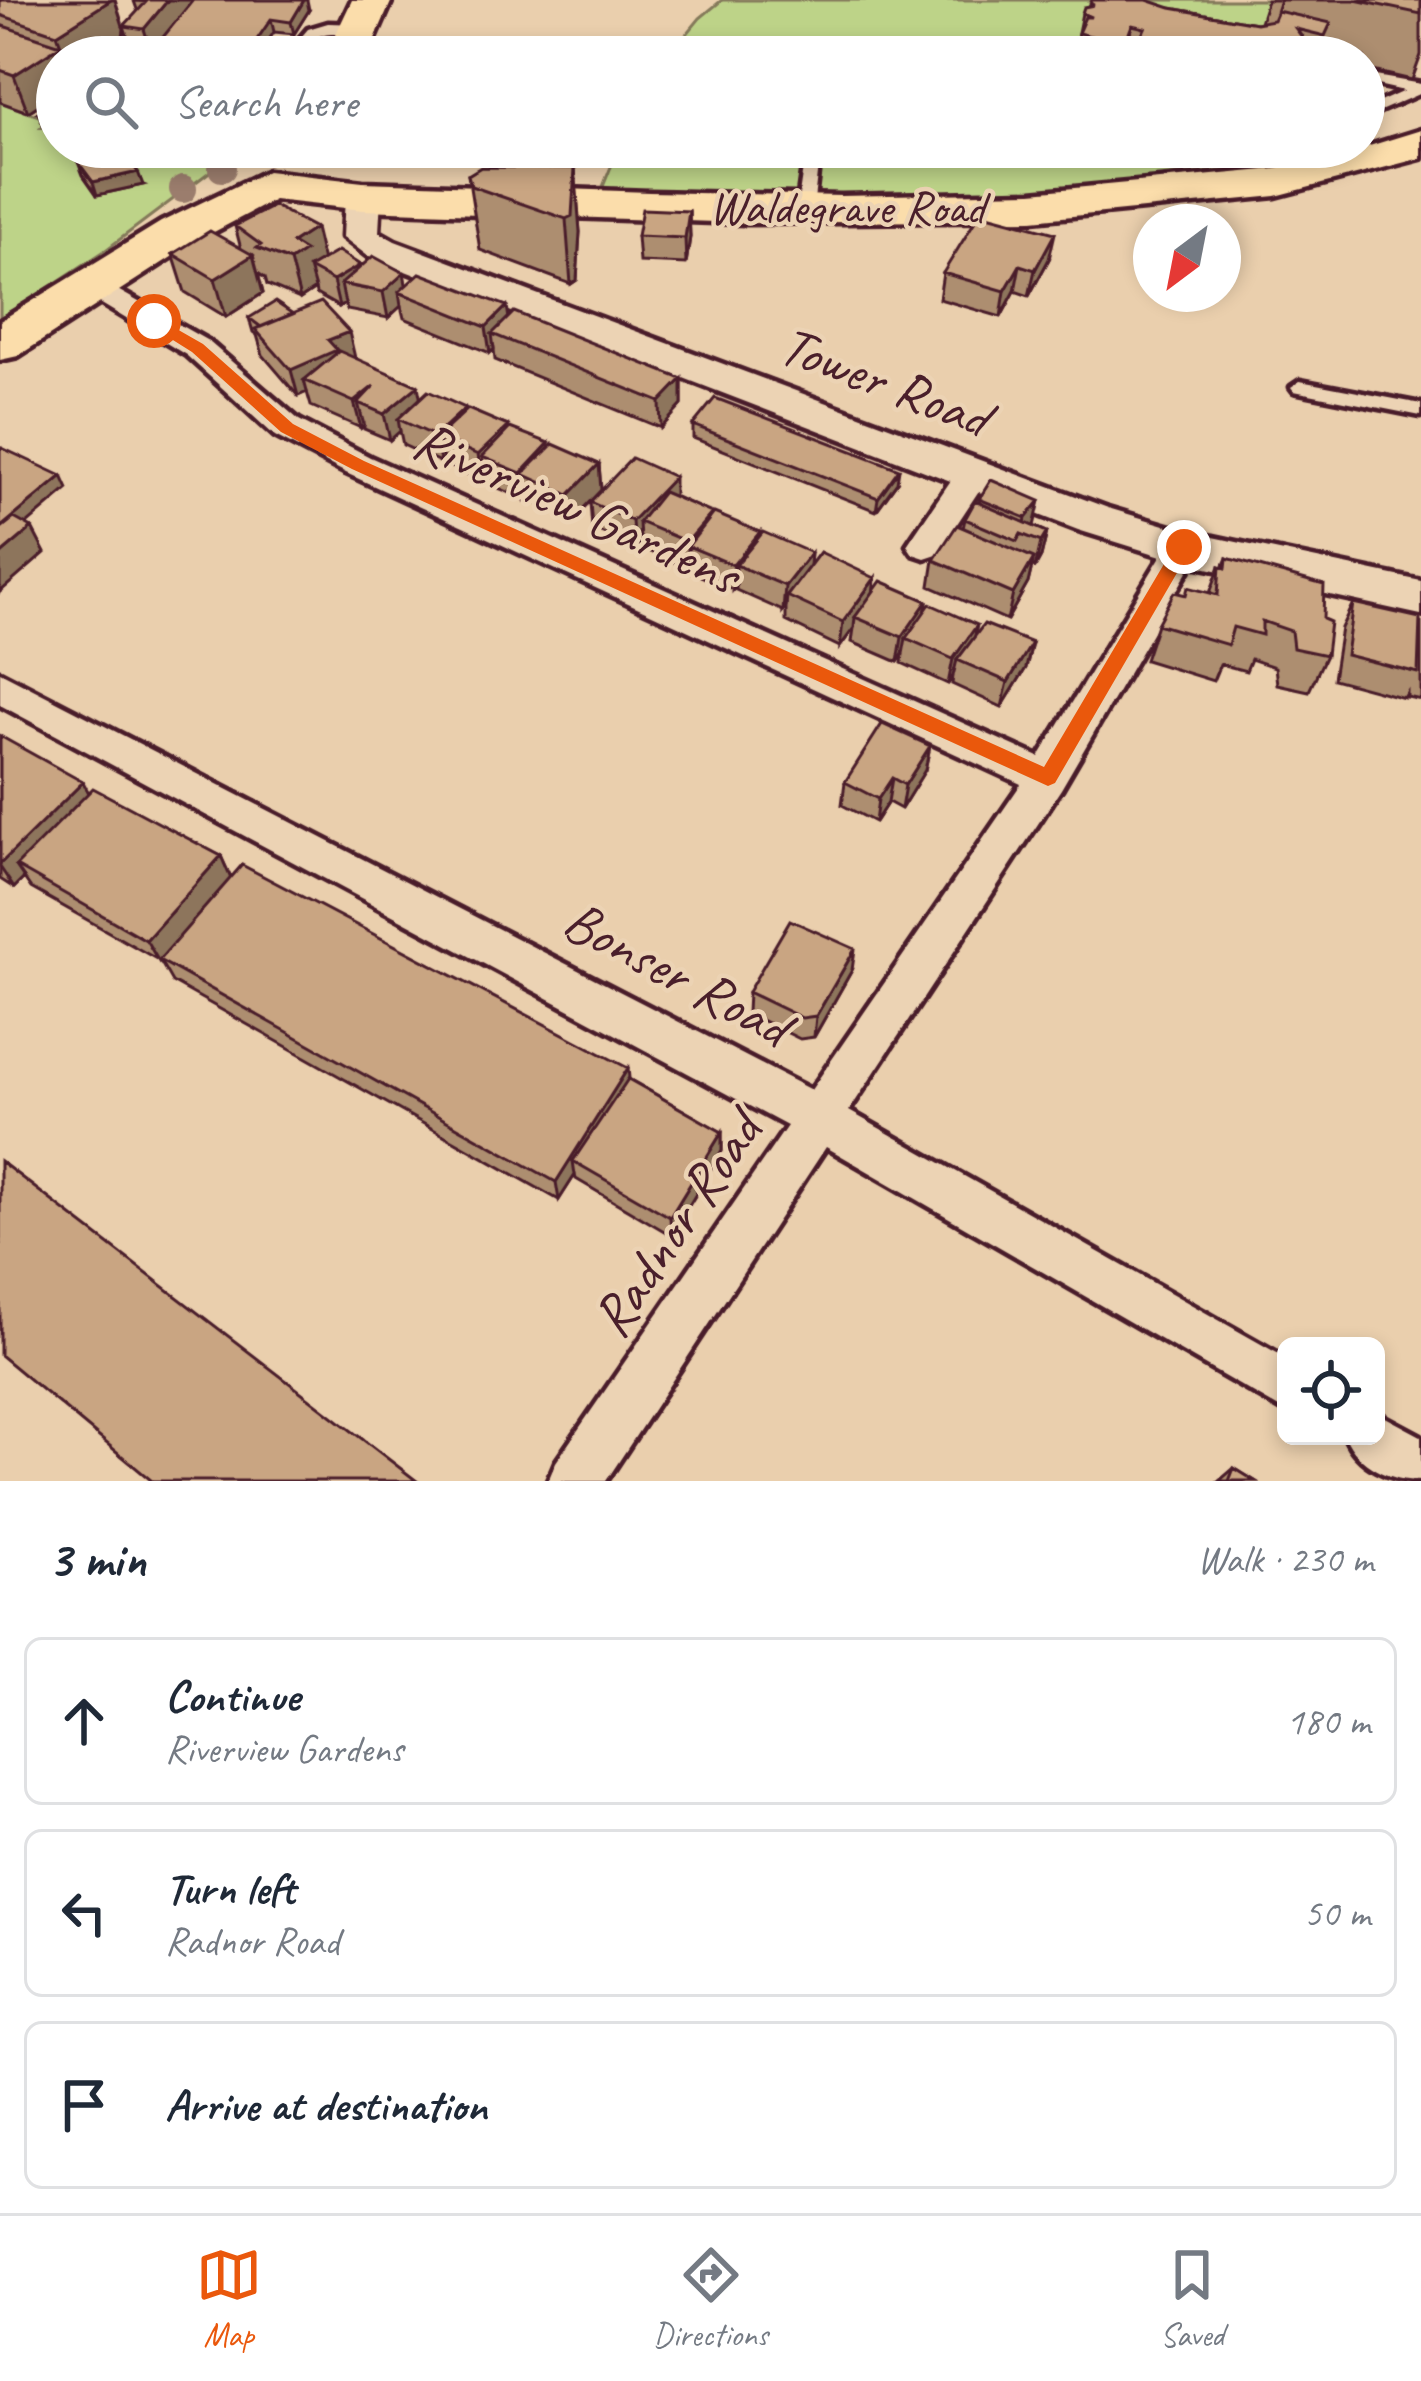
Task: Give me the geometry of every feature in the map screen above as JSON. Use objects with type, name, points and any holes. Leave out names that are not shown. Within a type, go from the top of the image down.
[{"type":"main road","name":"Waldegrave Road","points":[[1385,157],[1421,143]]},
{"type":"main road","points":[[0,344],[276,168]]},
{"type":"main road","name":"Waldegrave Road","points":[[285,168],[363,196],[805,209],[1004,208],[1196,193],[1337,168]]},
{"type":"street","name":"Tower Road","points":[[363,196],[361,237],[382,249],[972,475],[1184,547],[1421,598]]},
{"type":"street","name":"Riverview Gardens","points":[[92,284],[197,348],[287,428],[358,465],[1048,778]]},
{"type":"street","points":[[925,544],[972,475]]},
{"type":"street","name":"Radnor Road","points":[[575,1481],[1048,778],[1184,547]]},
{"type":"street","name":"Bonser Road","points":[[0,687],[818,1118],[1277,1381]]},
{"type":"street","points":[[1385,1444],[1421,1465]]},
{"type":"lane","points":[[304,36],[315,27],[360,28]]},
{"type":"lane","points":[[1385,82],[1419,89]]},
{"type":"lane","points":[[1385,104],[1419,89]]},
{"type":"lane","points":[[805,209],[810,168]]},
{"type":"lane","points":[[1300,387],[1421,410]]},
{"type":"green space","points":[[722,0],[1295,0],[1259,28],[1209,36],[685,36]]},
{"type":"green space","points":[[0,102],[36,115],[36,168],[215,168],[103,252],[0,319]]},
{"type":"green space","points":[[610,168],[1244,168],[1166,184],[1006,197],[602,189]]},
{"type":"building","points":[[0,0],[111,0],[57,34],[0,15]]},
{"type":"building","points":[[135,0],[168,0],[144,29],[124,26],[146,2]]},
{"type":"building","points":[[193,0],[304,0],[291,22],[271,19],[259,36],[164,36]]},
{"type":"building","points":[[1092,0],[1147,0],[1256,23],[1273,20],[1277,11],[1331,23],[1325,36],[1296,29],[1301,36],[1141,36],[1145,28],[1132,25],[1128,36],[1091,36],[1078,33],[1085,17],[1091,17],[1082,13],[1084,7],[1094,5]]},
{"type":"building","points":[[1355,0],[1421,0],[1421,14]]},
{"type":"building","points":[[0,25],[36,37],[36,61],[14,75],[0,70]]},
{"type":"building","points":[[82,168],[135,168],[138,172],[93,182]]},
{"type":"building","points":[[479,168],[575,168],[572,216],[566,219],[471,186],[468,175]]},
{"type":"building","points":[[274,206],[315,228],[292,243],[305,251],[290,261],[257,248],[261,245],[235,226]]},
{"type":"building","points":[[642,209],[689,211],[685,238],[637,236]]},
{"type":"building","points":[[980,213],[1055,233],[1035,270],[1020,265],[1005,291],[943,273]]},
{"type":"building","points":[[210,231],[253,255],[215,279],[173,254]]},
{"type":"building","points":[[338,251],[360,265],[333,281],[309,268]]},
{"type":"building","points":[[373,256],[404,273],[383,292],[341,284]]},
{"type":"building","points":[[420,273],[507,306],[486,327],[399,292]]},
{"type":"building","points":[[275,302],[293,314],[261,327],[249,318]]},
{"type":"building","points":[[321,302],[349,332],[328,340],[337,350],[291,370],[255,329]]},
{"type":"building","points":[[514,312],[682,379],[660,402],[492,334]]},
{"type":"building","points":[[339,351],[418,386],[384,414],[358,403],[374,386],[354,402],[304,380]]},
{"type":"building","points":[[428,391],[465,408],[435,436],[398,419]]},
{"type":"building","points":[[715,398],[899,469],[878,498],[693,425]]},
{"type":"building","points":[[468,409],[508,426],[478,455],[438,437]]},
{"type":"building","points":[[510,428],[549,443],[521,473],[482,457]]},
{"type":"building","points":[[553,444],[599,464],[569,495],[523,474]]},
{"type":"building","points":[[0,447],[62,476],[0,528]]},
{"type":"building","points":[[632,458],[674,477],[632,521],[590,502]]},
{"type":"building","points":[[991,480],[1040,501],[1026,518],[979,499]]},
{"type":"building","points":[[663,492],[712,513],[687,542],[639,522]]},
{"type":"building","points":[[975,501],[1047,532],[1041,542],[1021,534],[1017,541],[965,519]]},
{"type":"building","points":[[714,513],[760,532],[733,565],[688,546]]},
{"type":"building","points":[[14,518],[32,528],[0,555],[0,529]]},
{"type":"building","points":[[957,525],[1034,558],[1013,594],[934,560]]},
{"type":"building","points":[[763,532],[811,553],[785,586],[736,565]]},
{"type":"building","points":[[820,552],[875,578],[843,622],[787,596]]},
{"type":"building","points":[[1227,558],[1324,585],[1323,619],[1330,622],[1326,655],[1293,648],[1291,631],[1262,621],[1262,635],[1233,627],[1228,645],[1157,624],[1174,592],[1186,595],[1188,587],[1218,595],[1220,566],[1226,568]]},
{"type":"building","points":[[881,581],[927,601],[902,637],[855,617]]},
{"type":"building","points":[[1353,603],[1420,618],[1418,673],[1346,655]]},
{"type":"building","points":[[930,604],[977,625],[953,659],[906,638]]},
{"type":"building","points":[[984,624],[1032,643],[1008,682],[957,660]]},
{"type":"building","points":[[882,724],[930,746],[905,785],[892,778],[878,799],[845,782]]},
{"type":"building","points":[[0,736],[83,782],[0,864]]},
{"type":"building","points":[[93,788],[221,856],[146,940],[16,866]]},
{"type":"building","points":[[242,865],[628,1068],[556,1182],[159,960]]},
{"type":"building","points":[[790,920],[855,949],[816,1016],[802,1018],[748,992]]},
{"type":"building","points":[[628,1079],[722,1132],[670,1217],[573,1161]]},
{"type":"building","points":[[0,1161],[417,1481],[152,1481],[0,1355]]},
{"type":"building","points":[[1234,1468],[1255,1481],[1229,1481]]},
{"type":"route","points":[[154,321],[197,348],[287,428],[358,465],[1048,778],[1184,547]]}]
